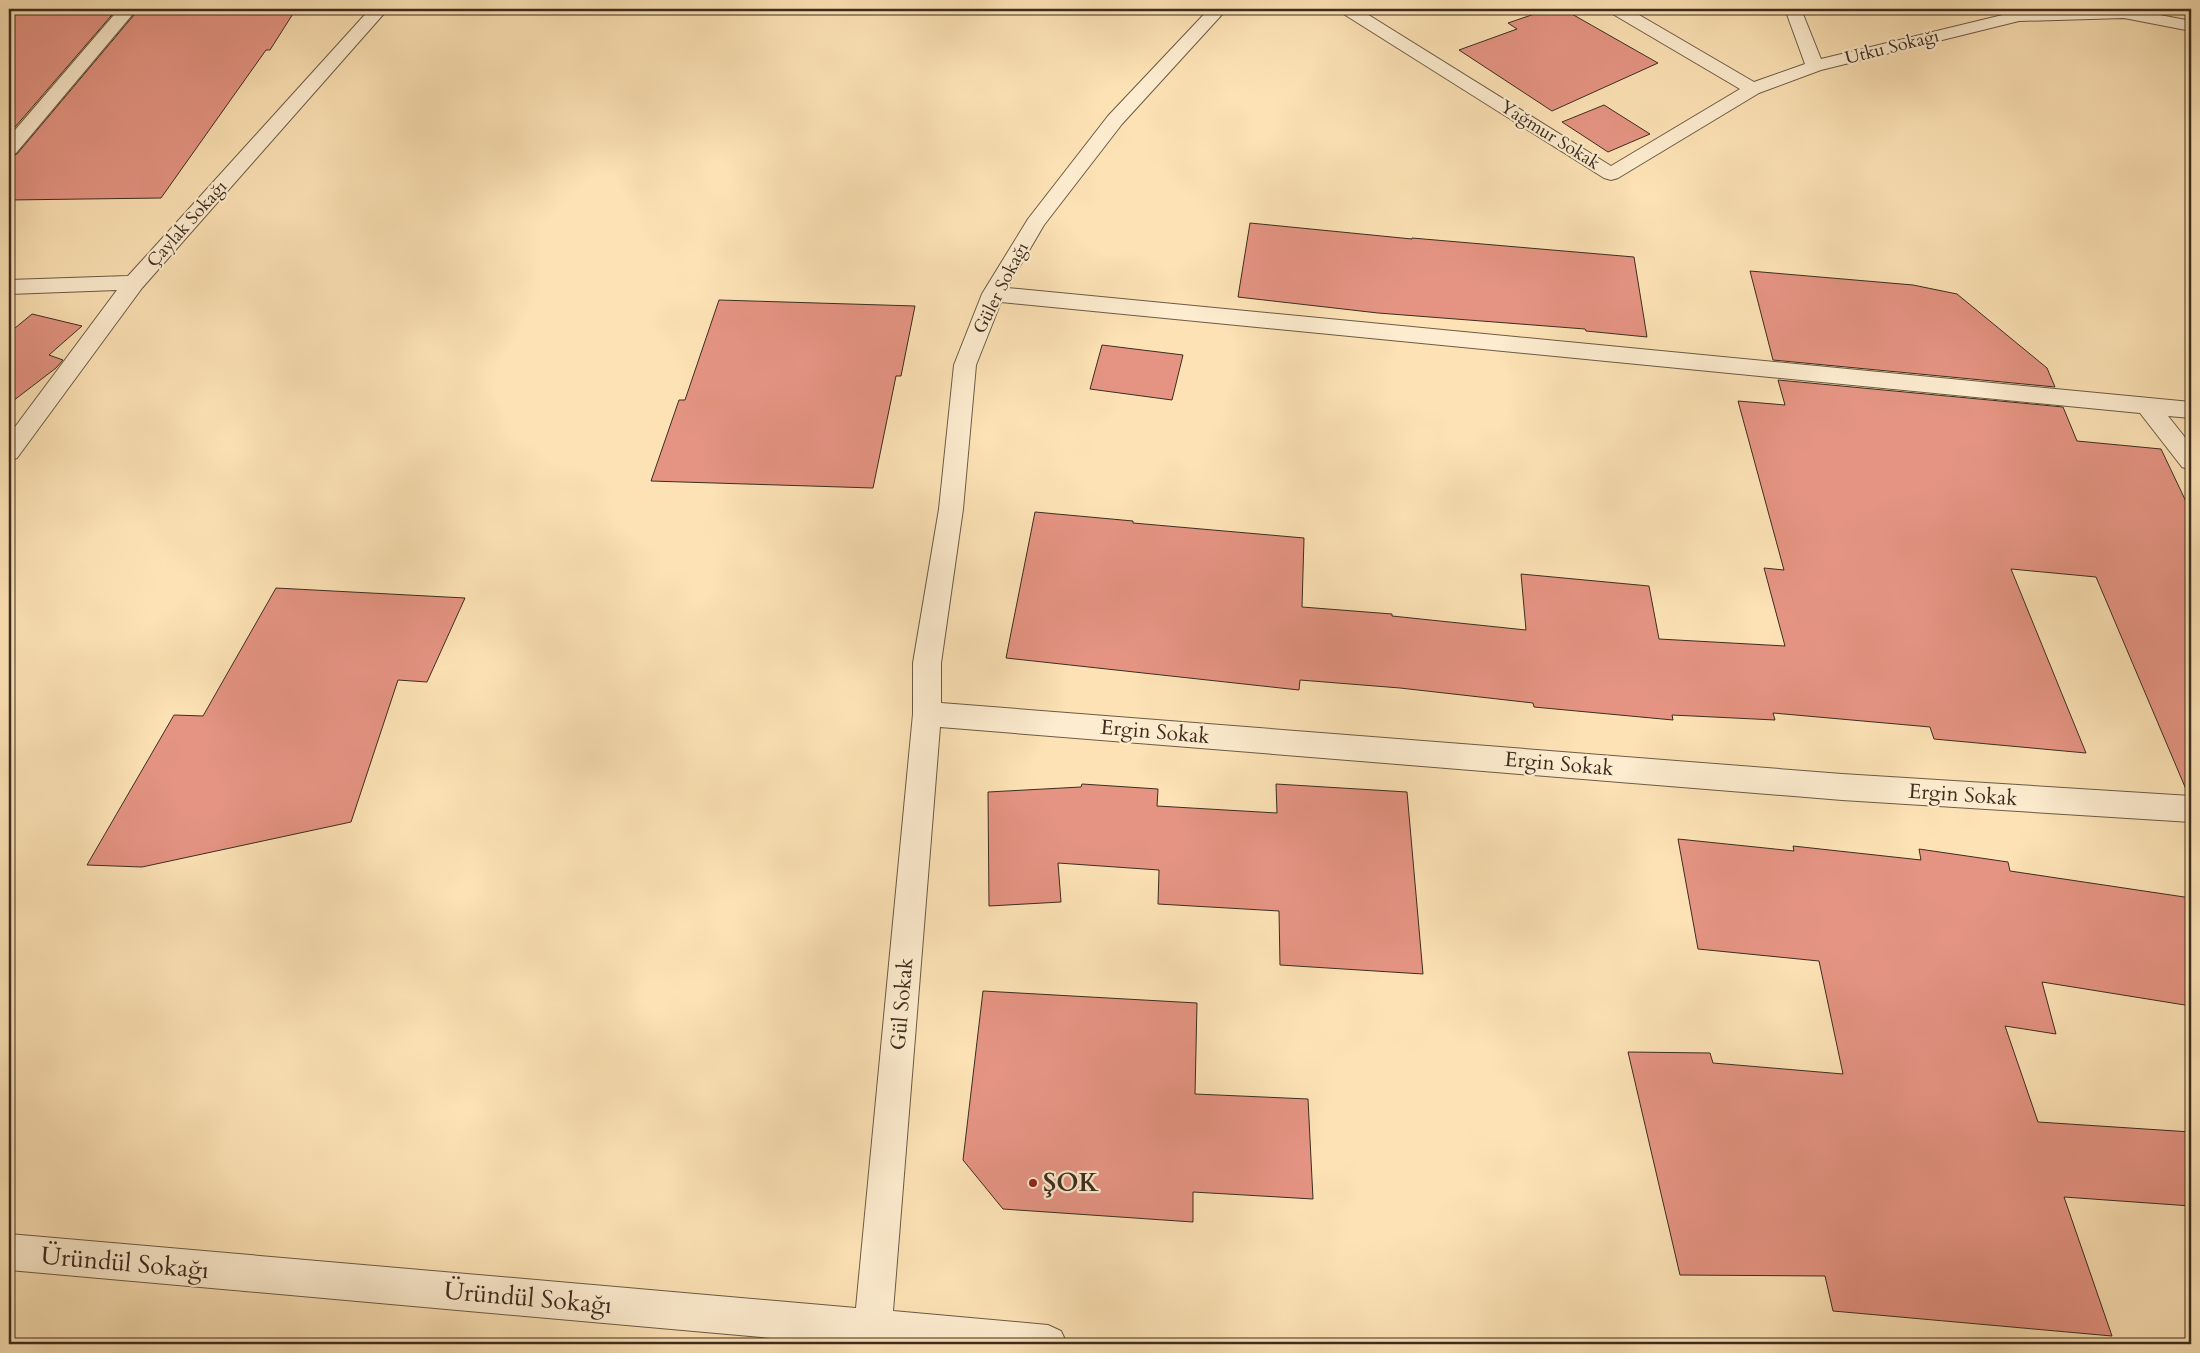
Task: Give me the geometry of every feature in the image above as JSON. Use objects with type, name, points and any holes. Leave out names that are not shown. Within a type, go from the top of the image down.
[{"type":"street","points":[[9,150],[128,9]]},
{"type":"street","name":"Çaylak Sokağı","points":[[9,452],[134,283],[380,9]]},
{"type":"street","name":"Güler Sokağı","points":[[927,663],[951,509],[965,365],[994,294],[1034,223],[1115,120],[1218,9]]},
{"type":"street","name":"Yağmur Sokak","points":[[1348,9],[1611,174],[1753,88]]},
{"type":"street","points":[[1617,9],[1753,88]]},
{"type":"street","points":[[1793,9],[1814,66]]},
{"type":"street","name":"Utku Sokağı","points":[[1753,88],[1814,66],[2019,16],[2124,13],[2191,26]]},
{"type":"street","points":[[9,287],[134,283]]},
{"type":"street","points":[[994,294],[2191,410]]},
{"type":"street","points":[[2148,407],[2191,460]]},
{"type":"street","name":"Gül Sokak","points":[[872,1337],[927,714],[927,663]]},
{"type":"street","name":"Ergin Sokak","points":[[927,714],[1832,786],[2191,809]]},
{"type":"street","name":"Üründül Sokağı","points":[[9,1252],[872,1337],[1048,1344]]},
{"type":"building","points":[[9,9],[117,9],[9,134]]},
{"type":"building","points":[[139,9],[296,9],[270,50],[266,50],[161,198],[9,200],[9,157],[17,154]]},
{"type":"building","points":[[1549,9],[1563,9],[1658,63],[1552,111],[1459,50],[1517,29],[1508,23]]},
{"type":"building","points":[[1604,105],[1650,134],[1608,152],[1562,122]]},
{"type":"building","points":[[1250,223],[1412,239],[1634,257],[1647,337],[1586,331],[1585,329],[1378,313],[1238,297]]},
{"type":"building","points":[[1750,271],[1913,285],[1957,294],[2047,368],[2055,387],[1773,360]]},
{"type":"building","points":[[719,300],[915,306],[901,376],[896,376],[873,488],[651,481],[679,400],[685,400]]},
{"type":"building","points":[[32,314],[82,326],[49,355],[63,360],[56,368],[9,404],[9,333]]},
{"type":"building","points":[[1102,345],[1183,355],[1172,400],[1090,389]]},
{"type":"building","points":[[1778,380],[2063,407],[2077,441],[2161,449],[2191,512],[2191,794],[2188,794],[2096,577],[2011,569],[2086,753],[1934,739],[1930,727],[1773,713],[1775,720],[1672,715],[1673,720],[1534,707],[1533,703],[1400,688],[1300,680],[1299,690],[1006,658],[1035,512],[1133,521],[1133,523],[1304,538],[1302,607],[1392,614],[1392,616],[1526,630],[1521,574],[1649,586],[1659,639],[1785,646],[1764,568],[1784,570],[1738,401],[1785,405]]},
{"type":"building","points":[[276,588],[465,598],[427,682],[398,680],[351,822],[142,867],[87,865],[174,715],[203,716]]},
{"type":"building","points":[[1082,784],[1158,789],[1157,806],[1277,813],[1276,784],[1407,792],[1423,974],[1280,965],[1279,911],[1158,904],[1159,870],[1058,863],[1061,902],[989,906],[988,792],[1081,787]]},
{"type":"building","points":[[1678,839],[1794,851],[1793,846],[1921,860],[1919,849],[2008,862],[2010,871],[2191,898],[2191,1006],[2042,982],[2056,1034],[2005,1026],[2038,1122],[2191,1132],[2191,1206],[2064,1197],[2112,1336],[1833,1311],[1825,1276],[1680,1275],[1628,1052],[1710,1053],[1713,1063],[1843,1074],[1819,961],[1698,949]]},
{"type":"building","points":[[983,991],[1197,1003],[1195,1094],[1308,1099],[1313,1199],[1193,1192],[1193,1222],[1003,1209],[963,1160]]},
{"type":"place","name":"ŞOK","points":[[1033,1183]]}]
